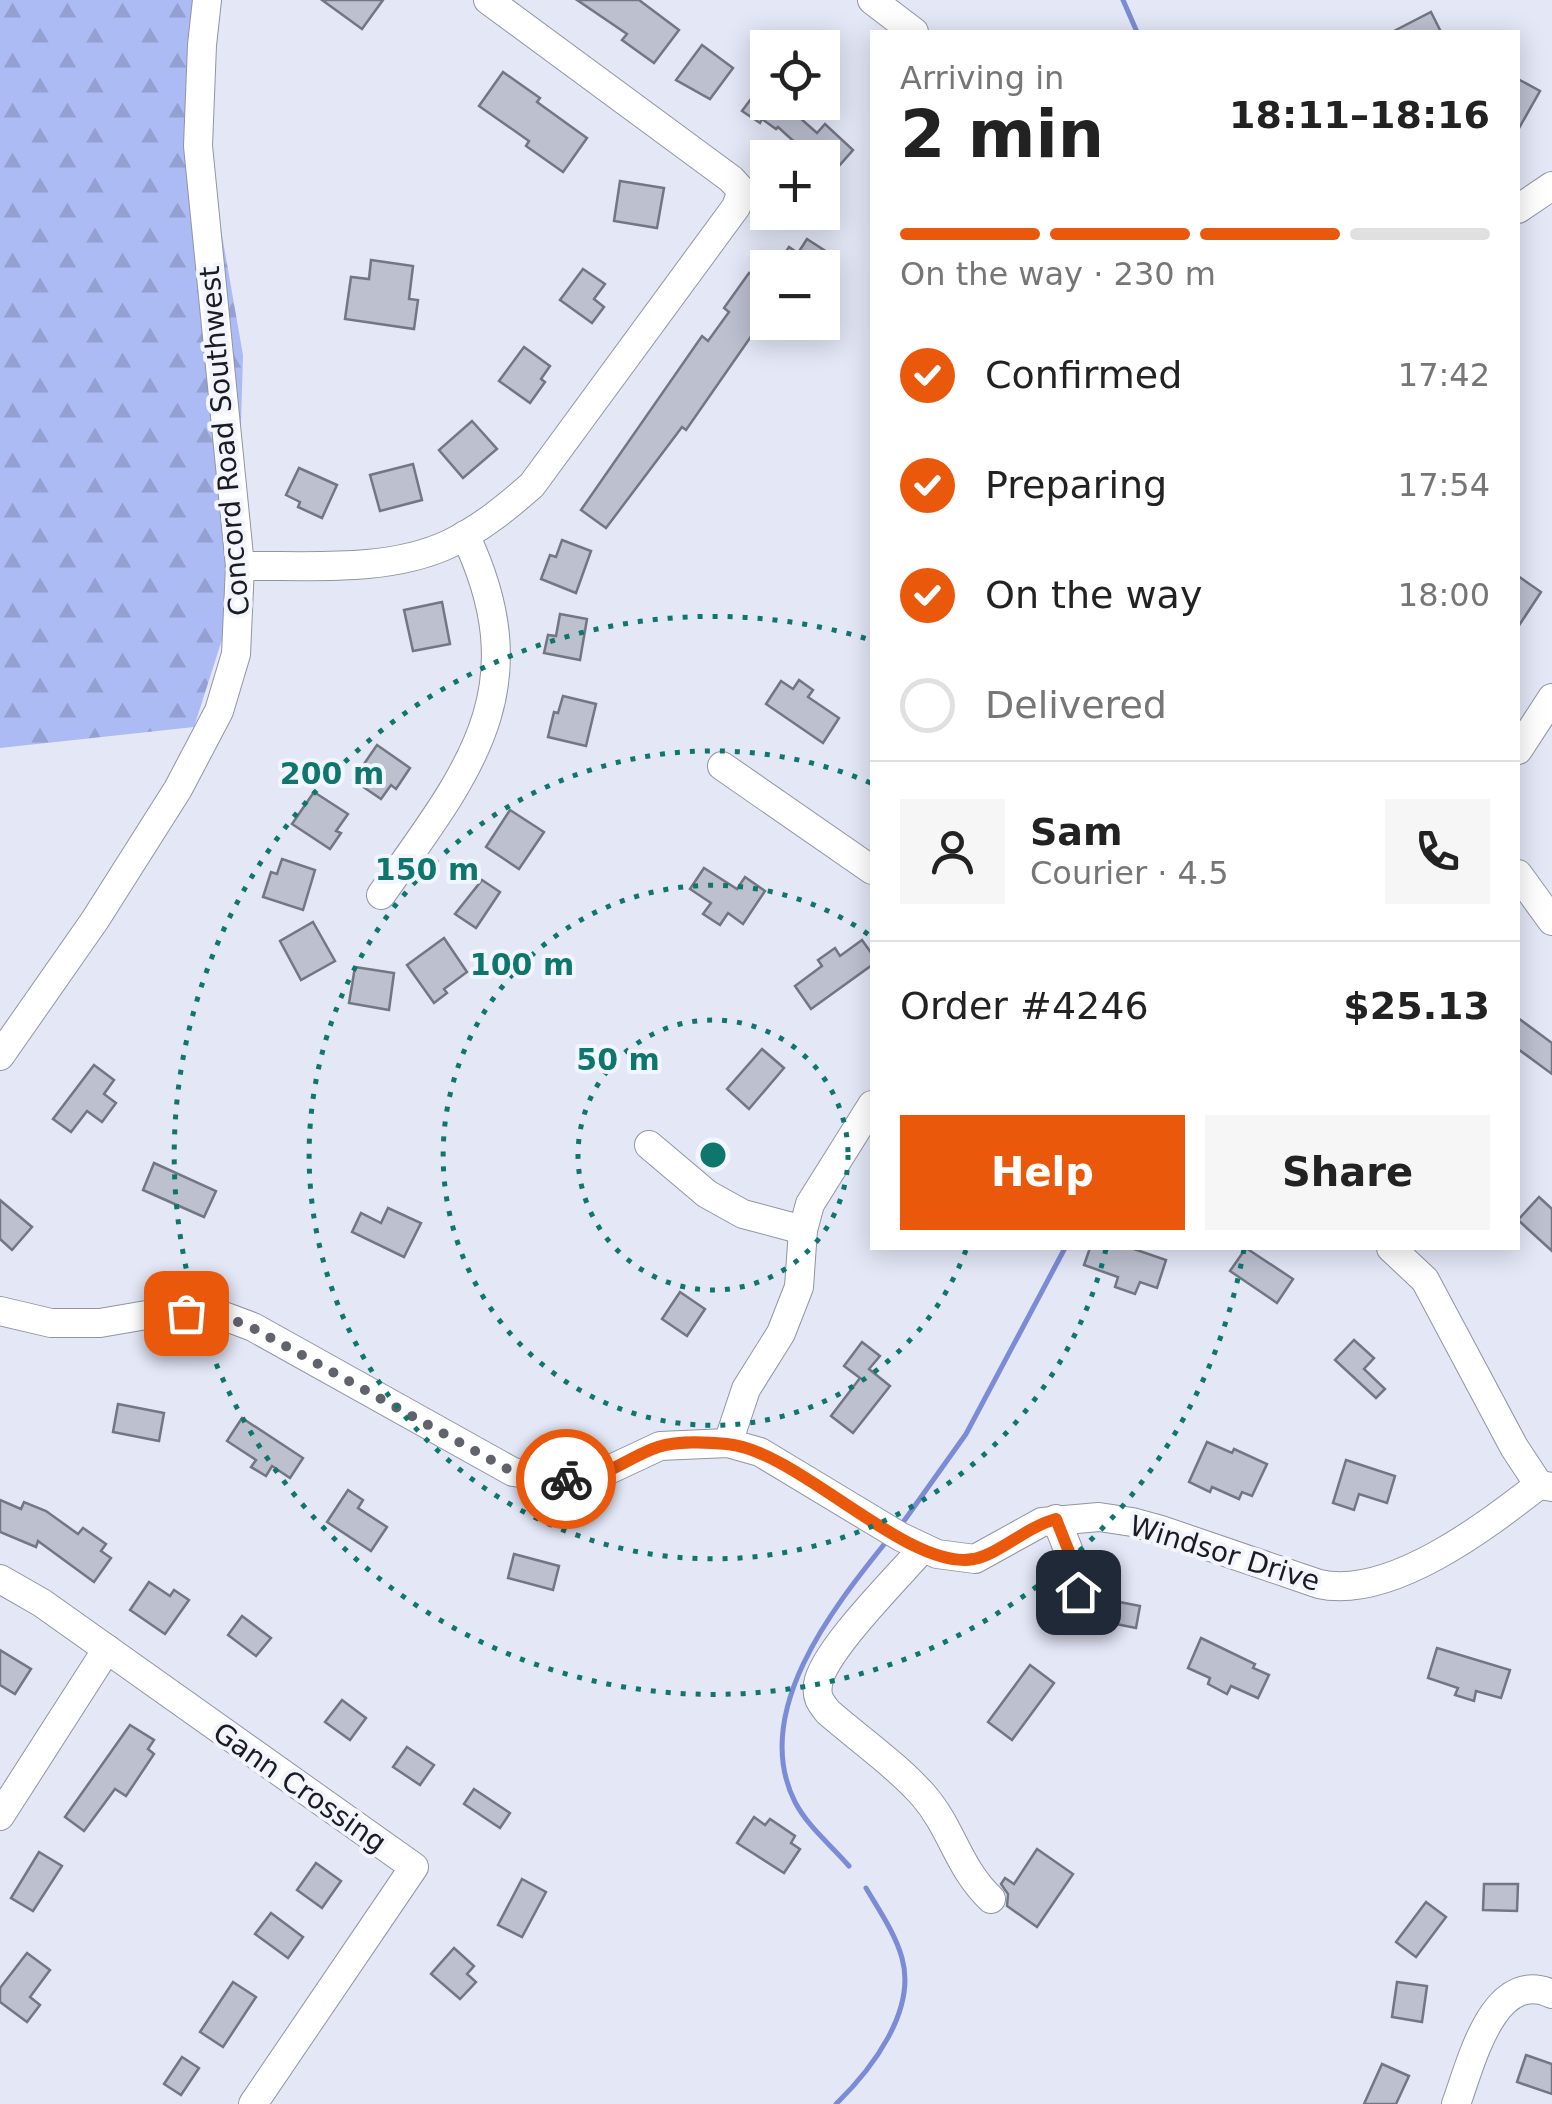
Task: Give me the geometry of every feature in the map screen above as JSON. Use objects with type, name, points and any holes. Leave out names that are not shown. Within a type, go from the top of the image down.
[{"type":"street","name":"Concord Road Southwest","points":[[0,1056],[52,984],[178,789],[219,710],[232,674],[239,637],[240,566],[198,146],[207,0]]},
{"type":"street","points":[[240,566],[382,561],[418,554],[465,536],[492,519],[532,486],[725,222],[742,191],[732,179],[488,0]]},
{"type":"street","points":[[872,0],[911,30]]},
{"type":"street","points":[[1520,208],[1552,186]]},
{"type":"street","points":[[381,895],[464,776],[483,734],[496,652],[494,629],[484,576],[465,536]]},
{"type":"street","points":[[1520,736],[1552,698]]},
{"type":"street","points":[[722,766],[870,869]]},
{"type":"street","points":[[1520,877],[1552,921]]},
{"type":"street","points":[[728,1444],[746,1389],[781,1333],[799,1287],[803,1230],[810,1204],[870,1108]]},
{"type":"street","points":[[649,1146],[707,1194],[743,1214],[803,1230]]},
{"type":"street","points":[[1394,1250],[1425,1280],[1514,1447],[1545,1486]]},
{"type":"street","name":"Windsor Drive","points":[[0,1310],[51,1322],[100,1323],[158,1313],[213,1312],[253,1328],[513,1472],[583,1482],[660,1446],[728,1444],[760,1452],[900,1538],[960,1559],[975,1559],[1042,1522],[1099,1517],[1132,1522],[1335,1588],[1384,1578],[1418,1564],[1486,1526],[1545,1486]]},
{"type":"street","points":[[1056,1519],[1077,1572],[1078,1592]]},
{"type":"street","points":[[923,1548],[833,1654],[818,1680],[818,1699],[922,1794],[942,1821],[966,1871],[991,1899]]},
{"type":"street","name":"Gann Crossing","points":[[0,1579],[42,1603],[414,1868],[253,2104]]},
{"type":"street","points":[[0,1816],[106,1649]]},
{"type":"street","points":[[1456,2104],[1485,2028],[1502,2002],[1517,1990],[1540,1988],[1552,1994]]},
{"type":"green space","points":[[0,0],[194,0],[196,87],[243,355],[236,596],[194,727],[0,748]]},
{"type":"building","points":[[322,0],[383,0],[362,29]]},
{"type":"building","points":[[577,0],[639,0],[679,30],[654,63],[622,40],[627,34]]},
{"type":"building","points":[[1431,12],[1440,30],[1396,30]]},
{"type":"building","points":[[702,45],[733,68],[710,99],[676,80]]},
{"type":"building","points":[[503,72],[587,138],[563,172],[526,146],[529,141],[479,106]]},
{"type":"building","points":[[1520,80],[1540,91],[1520,126]]},
{"type":"building","points":[[750,100],[750,116],[742,111]]},
{"type":"building","points":[[763,120],[802,120],[817,133],[825,124],[853,150],[840,165],[840,140],[792,140]]},
{"type":"building","points":[[620,181],[664,188],[657,228],[614,221]]},
{"type":"building","points":[[807,239],[824,250],[800,250]]},
{"type":"building","points":[[371,260],[413,266],[409,299],[418,300],[414,329],[345,319],[351,277],[369,279]]},
{"type":"building","points":[[583,269],[605,284],[594,299],[604,307],[592,323],[560,300]]},
{"type":"building","points":[[750,274],[750,338],[686,430],[682,427],[606,528],[581,510],[702,336],[708,341],[729,312],[724,308]]},
{"type":"building","points":[[524,347],[550,366],[541,379],[545,382],[530,403],[499,381]]},
{"type":"building","points":[[472,421],[497,449],[463,478],[439,450]]},
{"type":"building","points":[[413,464],[422,500],[380,511],[370,475]]},
{"type":"building","points":[[299,468],[337,485],[322,518],[298,507],[300,502],[286,495]]},
{"type":"building","points":[[562,540],[591,551],[576,593],[541,579],[550,555],[556,557]]},
{"type":"building","points":[[1520,577],[1541,592],[1520,624]]},
{"type":"building","points":[[442,602],[450,644],[413,651],[404,610]]},
{"type":"building","points":[[560,614],[587,619],[580,660],[544,653],[548,635],[556,636]]},
{"type":"building","points":[[799,680],[813,690],[808,697],[839,718],[823,743],[766,704],[781,681],[793,689]]},
{"type":"building","points":[[563,696],[596,704],[586,746],[548,737]]},
{"type":"building","points":[[377,745],[410,768],[396,789],[391,785],[381,799],[353,780]]},
{"type":"building","points":[[314,792],[348,814],[330,849],[292,824]]},
{"type":"building","points":[[510,810],[544,832],[519,869],[486,847]]},
{"type":"building","points":[[282,859],[315,870],[303,910],[263,897],[271,872],[277,874]]},
{"type":"building","points":[[704,868],[737,889],[745,877],[765,891],[743,924],[728,913],[720,925],[703,914],[711,903],[690,889]]},
{"type":"building","points":[[482,880],[500,892],[476,928],[455,914]]},
{"type":"building","points":[[313,922],[335,961],[301,980],[280,941]]},
{"type":"building","points":[[444,938],[467,972],[444,989],[447,993],[434,1003],[407,965]]},
{"type":"building","points":[[862,940],[870,951],[870,966],[811,1009],[795,986],[822,966],[818,960],[835,948],[840,956]]},
{"type":"building","points":[[355,967],[394,973],[389,1010],[349,1003]]},
{"type":"building","points":[[1520,1019],[1552,1043],[1552,1074],[1520,1050]]},
{"type":"building","points":[[762,1049],[784,1068],[749,1109],[727,1089]]},
{"type":"building","points":[[94,1065],[114,1080],[104,1094],[116,1103],[102,1122],[87,1111],[71,1132],[53,1119]]},
{"type":"building","points":[[154,1163],[216,1191],[204,1217],[143,1190]]},
{"type":"building","points":[[1539,1197],[1552,1209],[1552,1251],[1520,1222]]},
{"type":"building","points":[[0,1200],[32,1227],[12,1250],[0,1239]]},
{"type":"building","points":[[388,1208],[421,1223],[404,1257],[352,1232],[361,1213],[381,1223]]},
{"type":"building","points":[[1089,1250],[1137,1250],[1166,1260],[1157,1288],[1140,1282],[1135,1294],[1115,1287],[1118,1277],[1084,1265]]},
{"type":"building","points":[[1245,1250],[1249,1250],[1293,1279],[1277,1303],[1230,1271]]},
{"type":"building","points":[[680,1292],[705,1309],[687,1336],[662,1319]]},
{"type":"building","points":[[1354,1340],[1374,1358],[1364,1369],[1385,1389],[1376,1398],[1335,1360]]},
{"type":"building","points":[[862,1342],[880,1356],[869,1369],[890,1386],[853,1433],[831,1416],[860,1378],[844,1366]]},
{"type":"building","points":[[118,1404],[164,1413],[159,1441],[113,1432]]},
{"type":"building","points":[[242,1418],[303,1458],[290,1478],[272,1466],[266,1476],[251,1467],[256,1460],[227,1441]]},
{"type":"building","points":[[1207,1442],[1267,1464],[1252,1496],[1242,1492],[1239,1499],[1189,1482]]},
{"type":"building","points":[[1346,1460],[1395,1476],[1387,1503],[1359,1494],[1354,1510],[1333,1503]]},
{"type":"building","points":[[348,1490],[363,1500],[358,1508],[387,1527],[371,1551],[327,1522]]},
{"type":"building","points":[[0,1500],[21,1509],[24,1502],[46,1511],[78,1534],[83,1528],[106,1544],[101,1551],[111,1558],[94,1582],[38,1541],[36,1547],[0,1532]]},
{"type":"building","points":[[514,1554],[559,1566],[553,1590],[508,1578]]},
{"type":"building","points":[[149,1582],[170,1596],[174,1590],[189,1600],[165,1634],[130,1610]]},
{"type":"building","points":[[1094,1597],[1140,1606],[1136,1628],[1076,1616],[1077,1609],[1088,1606]]},
{"type":"building","points":[[242,1616],[271,1638],[256,1656],[228,1635]]},
{"type":"building","points":[[1201,1638],[1269,1675],[1258,1698],[1231,1686],[1227,1694],[1208,1684],[1210,1678],[1188,1668]]},
{"type":"building","points":[[1437,1648],[1510,1670],[1501,1698],[1476,1691],[1474,1701],[1455,1695],[1458,1688],[1428,1678]]},
{"type":"building","points":[[0,1650],[31,1669],[15,1694],[0,1685]]},
{"type":"building","points":[[1030,1665],[1054,1683],[1012,1740],[988,1722]]},
{"type":"building","points":[[342,1700],[366,1718],[350,1740],[325,1722]]},
{"type":"building","points":[[130,1725],[154,1740],[148,1749],[154,1754],[126,1796],[115,1789],[84,1831],[65,1817]]},
{"type":"building","points":[[407,1747],[434,1765],[420,1785],[393,1767]]},
{"type":"building","points":[[474,1789],[510,1813],[500,1828],[464,1804]]},
{"type":"building","points":[[754,1817],[765,1825],[770,1819],[795,1836],[791,1843],[800,1849],[784,1873],[737,1843]]},
{"type":"building","points":[[1037,1849],[1073,1874],[1037,1927],[1007,1906],[1008,1894],[1001,1884],[1005,1878],[1014,1884]]},
{"type":"building","points":[[39,1852],[62,1866],[33,1911],[11,1898]]},
{"type":"building","points":[[316,1863],[341,1881],[322,1908],[297,1890]]},
{"type":"building","points":[[522,1879],[546,1892],[522,1937],[498,1925]]},
{"type":"building","points":[[1484,1884],[1518,1884],[1517,1911],[1483,1910]]},
{"type":"building","points":[[1426,1902],[1446,1917],[1416,1957],[1396,1942]]},
{"type":"building","points":[[271,1913],[303,1937],[288,1958],[255,1934]]},
{"type":"building","points":[[454,1948],[474,1966],[467,1974],[476,1982],[460,1999],[431,1974]]},
{"type":"building","points":[[27,1953],[50,1970],[30,1997],[40,2005],[27,2022],[0,2002],[0,1988]]},
{"type":"building","points":[[233,1982],[256,1997],[223,2047],[200,2032]]},
{"type":"building","points":[[1397,1982],[1427,1986],[1422,2022],[1392,2017]]},
{"type":"building","points":[[1526,2055],[1552,2064],[1552,2094],[1517,2082]]},
{"type":"building","points":[[182,2057],[199,2068],[181,2095],[164,2084]]},
{"type":"building","points":[[1382,2064],[1409,2076],[1396,2104],[1364,2104]]},
{"type":"waterway","points":[[1123,0],[1136,30]]},
{"type":"waterway","points":[[904,1521],[966,1434],[1064,1250]]},
{"type":"waterway","points":[[849,1866],[813,1828],[795,1802],[784,1768],[783,1733],[790,1698],[803,1664],[843,1598],[886,1542]]},
{"type":"waterway","points":[[836,2104],[876,2057],[897,2019],[903,1998],[905,1978],[899,1949],[866,1888]]},
{"type":"way so far","points":[[186,1313],[213,1312],[253,1328],[513,1472],[566,1479]]},
{"type":"route","points":[[566,1479],[583,1482],[660,1446],[728,1444],[760,1452],[900,1538],[938,1554],[975,1559],[1042,1522],[1056,1519],[1077,1572],[1078,1592]]}]
